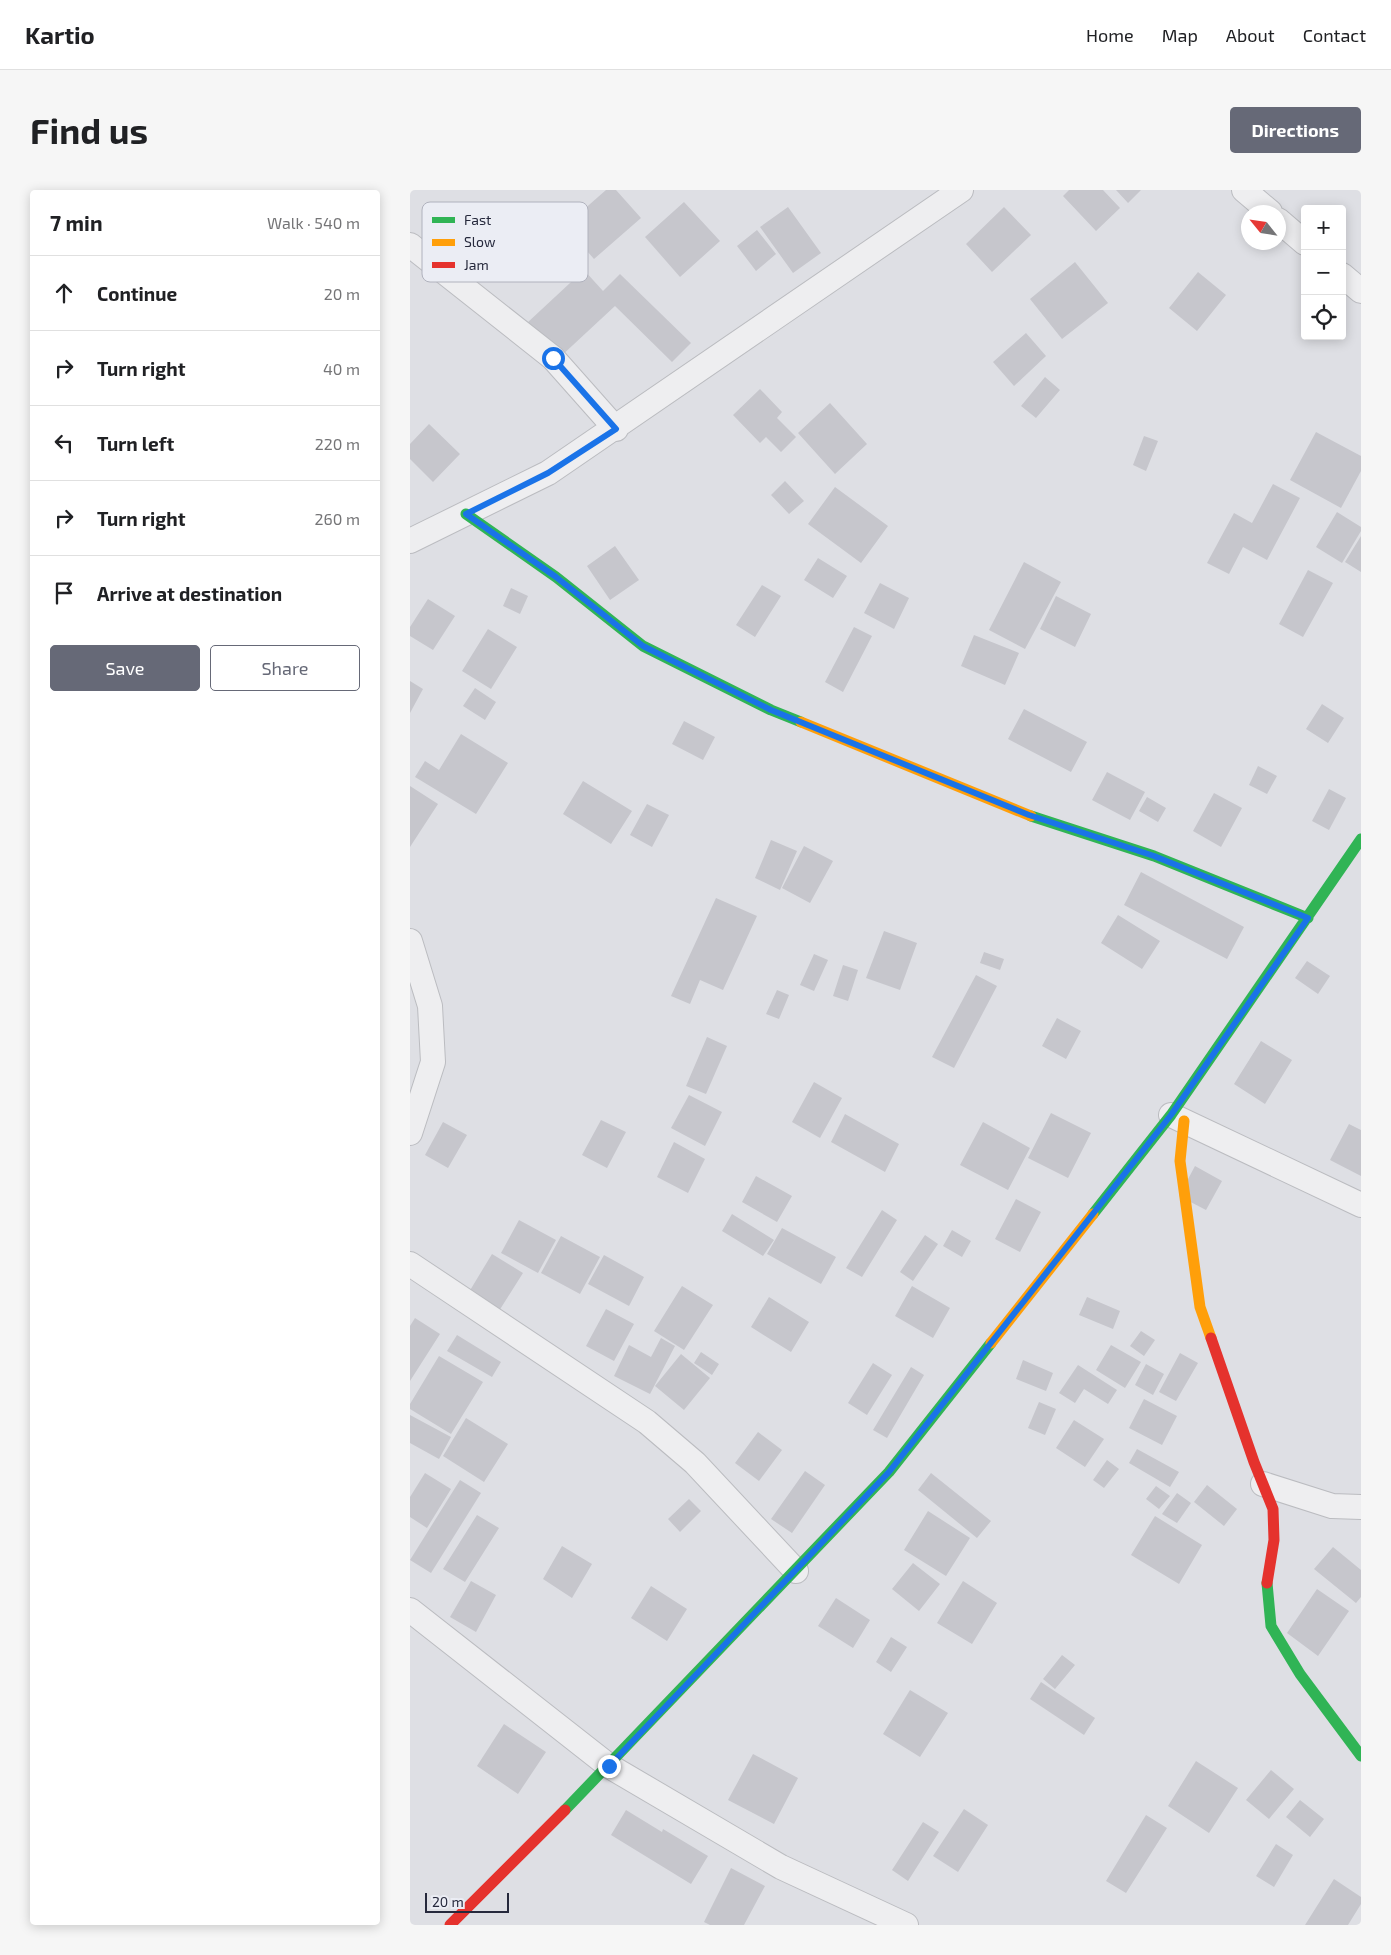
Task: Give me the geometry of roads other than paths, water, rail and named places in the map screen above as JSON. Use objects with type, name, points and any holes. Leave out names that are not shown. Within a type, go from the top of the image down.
[{"type":"street","points":[[410,541],[548,473],[616,429],[961,190]]},
{"type":"street","points":[[1244,190],[1262,205]]},
{"type":"street","points":[[1286,227],[1301,240]]},
{"type":"street","points":[[410,245],[422,254]]},
{"type":"street","points":[[1346,278],[1361,291]]},
{"type":"street","points":[[457,282],[553,358],[616,429]]},
{"type":"street","points":[[466,514],[556,577],[643,646],[771,710],[1029,815],[1154,856],[1308,918]]},
{"type":"street","points":[[450,1925],[609,1766],[889,1472],[1178,1118],[1361,839]]},
{"type":"street","points":[[410,941],[430,1006],[432,1062],[410,1133]]},
{"type":"street","points":[[1178,1118],[1361,1205]]},
{"type":"street","points":[[1178,1118],[1180,1161],[1200,1307],[1273,1508],[1274,1540],[1266,1590],[1272,1626],[1300,1674],[1361,1756]]},
{"type":"street","points":[[410,1264],[647,1422],[695,1463],[796,1571]]},
{"type":"street","points":[[1263,1484],[1332,1506],[1361,1506]]},
{"type":"street","points":[[410,1610],[609,1766],[781,1867],[906,1925]]}]
